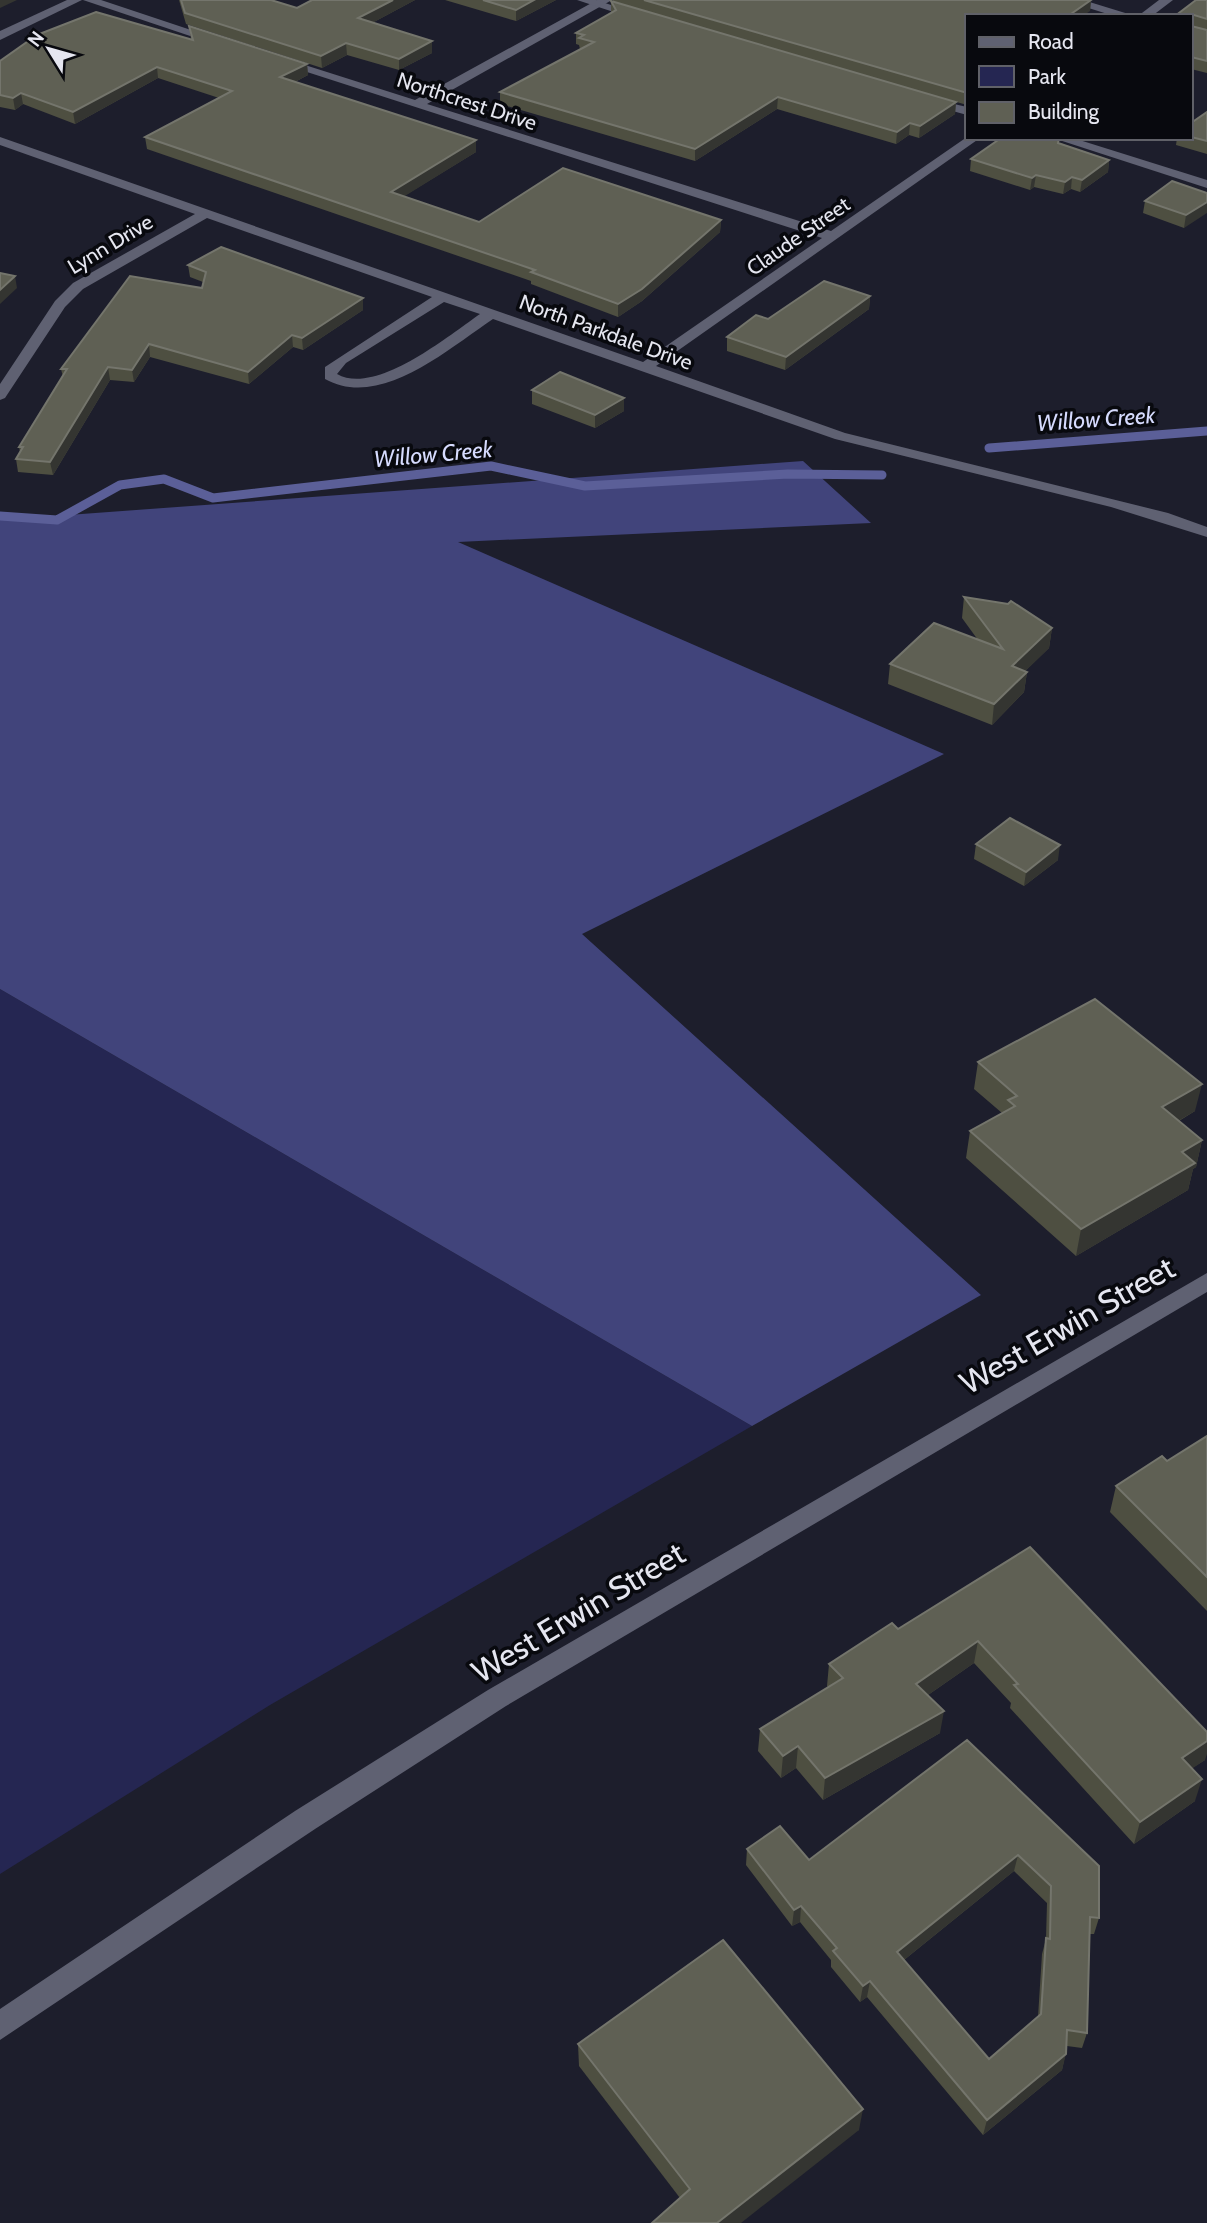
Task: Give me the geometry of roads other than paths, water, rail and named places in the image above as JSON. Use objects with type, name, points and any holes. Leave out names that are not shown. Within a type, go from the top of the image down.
[{"type":"street","points":[[0,36],[76,0]]},
{"type":"street","points":[[89,0],[233,46]]},
{"type":"street","points":[[583,0],[602,2],[651,20]]},
{"type":"street","points":[[1069,0],[1122,14]]},
{"type":"street","points":[[1147,14],[1167,0]]},
{"type":"street","points":[[416,105],[602,2]]},
{"type":"street","name":"Northcrest Drive","points":[[272,59],[834,237]]},
{"type":"street","points":[[915,96],[965,110]]},
{"type":"street","name":"Claude Street","points":[[645,367],[971,140]]},
{"type":"street","points":[[1065,140],[1207,184]]},
{"type":"street","name":"North Parkdale Drive","points":[[0,141],[840,436],[911,456],[1117,503],[1207,532]]},
{"type":"street","name":"Lynn Drive","points":[[0,395],[60,304],[78,286],[207,213]]},
{"type":"street","points":[[444,296],[341,360],[330,370],[330,376],[345,384],[362,387],[385,379],[492,313]]},
{"type":"street","name":"West Erwin Street","points":[[0,2026],[304,1820],[521,1684],[1207,1281]]},
{"type":"waterway","name":"Willow Creek","points":[[989,448],[1207,431]]},
{"type":"waterway","name":"Willow Creek","points":[[0,516],[57,520],[120,485],[164,479],[213,498],[491,466],[585,486],[788,474],[882,475]]}]
